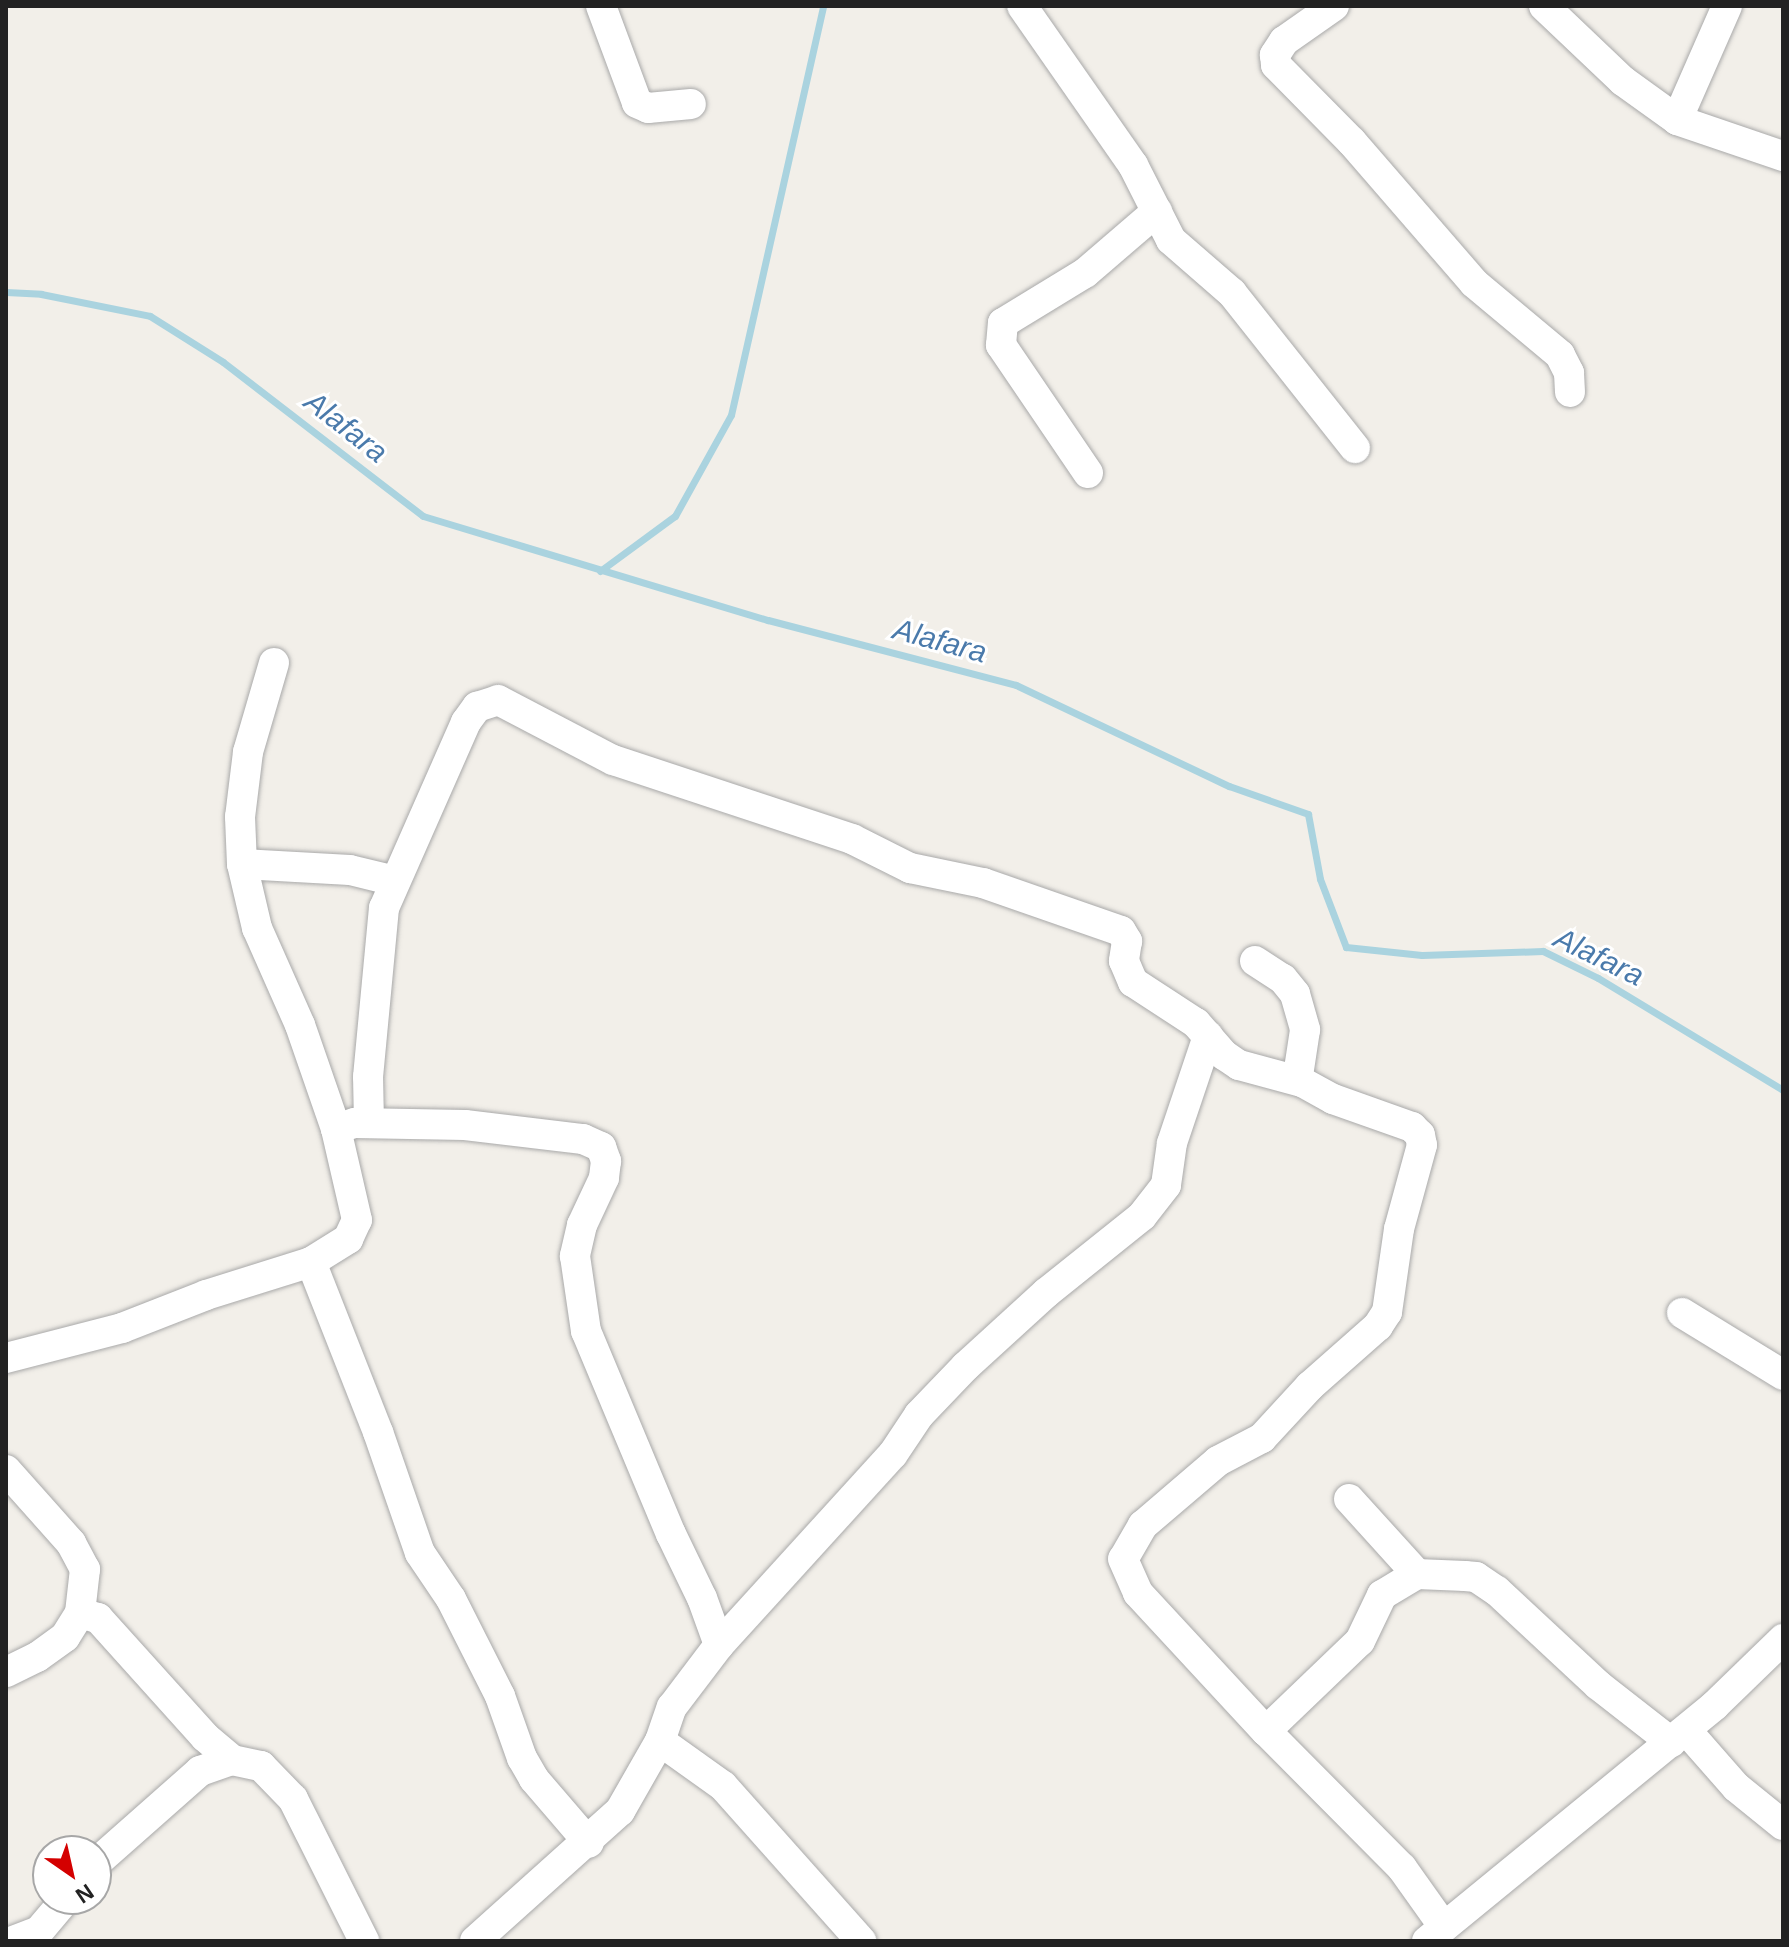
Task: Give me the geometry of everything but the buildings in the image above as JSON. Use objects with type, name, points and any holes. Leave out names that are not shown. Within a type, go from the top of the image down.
[{"type":"street","points":[[601,6],[637,103],[648,108],[691,104]]},
{"type":"street","points":[[1022,6],[1133,165],[1171,240],[1232,293],[1355,448]]},
{"type":"street","points":[[1334,6],[1284,41],[1275,55],[1276,65],[1352,142],[1474,283],[1560,355],[1569,373],[1570,392]]},
{"type":"street","points":[[1544,6],[1623,81],[1677,120],[1783,156]]},
{"type":"street","points":[[1677,120],[1727,6]]},
{"type":"street","points":[[1088,473],[1001,345],[1003,323],[1085,273],[1157,211]]},
{"type":"street","points":[[6,1358],[122,1328],[206,1295],[311,1262],[348,1239],[357,1220],[336,1129],[300,1025],[257,928],[242,864],[240,817],[248,752],[274,663]]},
{"type":"street","points":[[369,1123],[368,1077],[376,1017],[378,939],[384,908],[466,722],[477,707],[498,700],[613,760],[852,839],[910,868],[983,883],[1121,931],[1127,941],[1124,961],[1133,982],[1196,1023],[1239,1065],[1302,1082],[1333,1099],[1412,1127],[1420,1135],[1422,1145],[1399,1229],[1387,1312],[1378,1326],[1310,1386],[1262,1438],[1218,1461],[1143,1525],[1128,1545],[1123,1559],[1138,1593],[1266,1731],[1402,1868],[1436,1934],[1678,1736],[1783,1639]]},
{"type":"street","points":[[242,864],[350,870],[395,881]]},
{"type":"street","points":[[1255,961],[1283,979],[1295,994],[1305,1030],[1298,1076],[1302,1082]]},
{"type":"street","points":[[475,1941],[589,1843],[620,1811],[660,1741],[672,1707],[719,1645],[893,1454],[919,1415],[966,1366],[1046,1293],[1142,1216],[1166,1185],[1172,1143],[1208,1036]]},
{"type":"street","points":[[336,1129],[369,1123],[510,1129],[583,1139],[601,1147],[606,1161],[604,1178],[582,1225],[575,1256],[586,1331],[671,1534],[702,1598],[719,1645]]},
{"type":"street","points":[[311,1262],[378,1432],[420,1553],[451,1599],[500,1696],[522,1758],[534,1779],[589,1843]]},
{"type":"street","points":[[1682,1313],[1783,1375]]},
{"type":"street","points":[[6,1470],[71,1543],[85,1569],[80,1613],[65,1637],[37,1657],[6,1672]]},
{"type":"street","points":[[1349,1499],[1417,1574]]},
{"type":"street","points":[[1266,1731],[1360,1641],[1382,1595],[1417,1574],[1465,1576],[1487,1583],[1598,1685],[1678,1736],[1783,1825]]},
{"type":"street","points":[[80,1613],[98,1618],[205,1737],[232,1760],[261,1766],[293,1799],[364,1941]]},
{"type":"street","points":[[660,1741],[723,1786],[861,1941]]},
{"type":"street","points":[[112,1849],[200,1771],[232,1760]]},
{"type":"street","points":[[13,1941],[39,1931],[52,1915]]},
{"type":"waterway","points":[[600,571],[675,516],[731,415],[823,6]]},
{"type":"waterway","name":"Alafara","points":[[6,292],[41,294],[150,316],[223,362],[423,516],[768,620],[1016,685],[1229,786],[1308,814],[1320,879],[1346,947],[1422,955],[1543,951],[1598,978],[1783,1090]]}]
